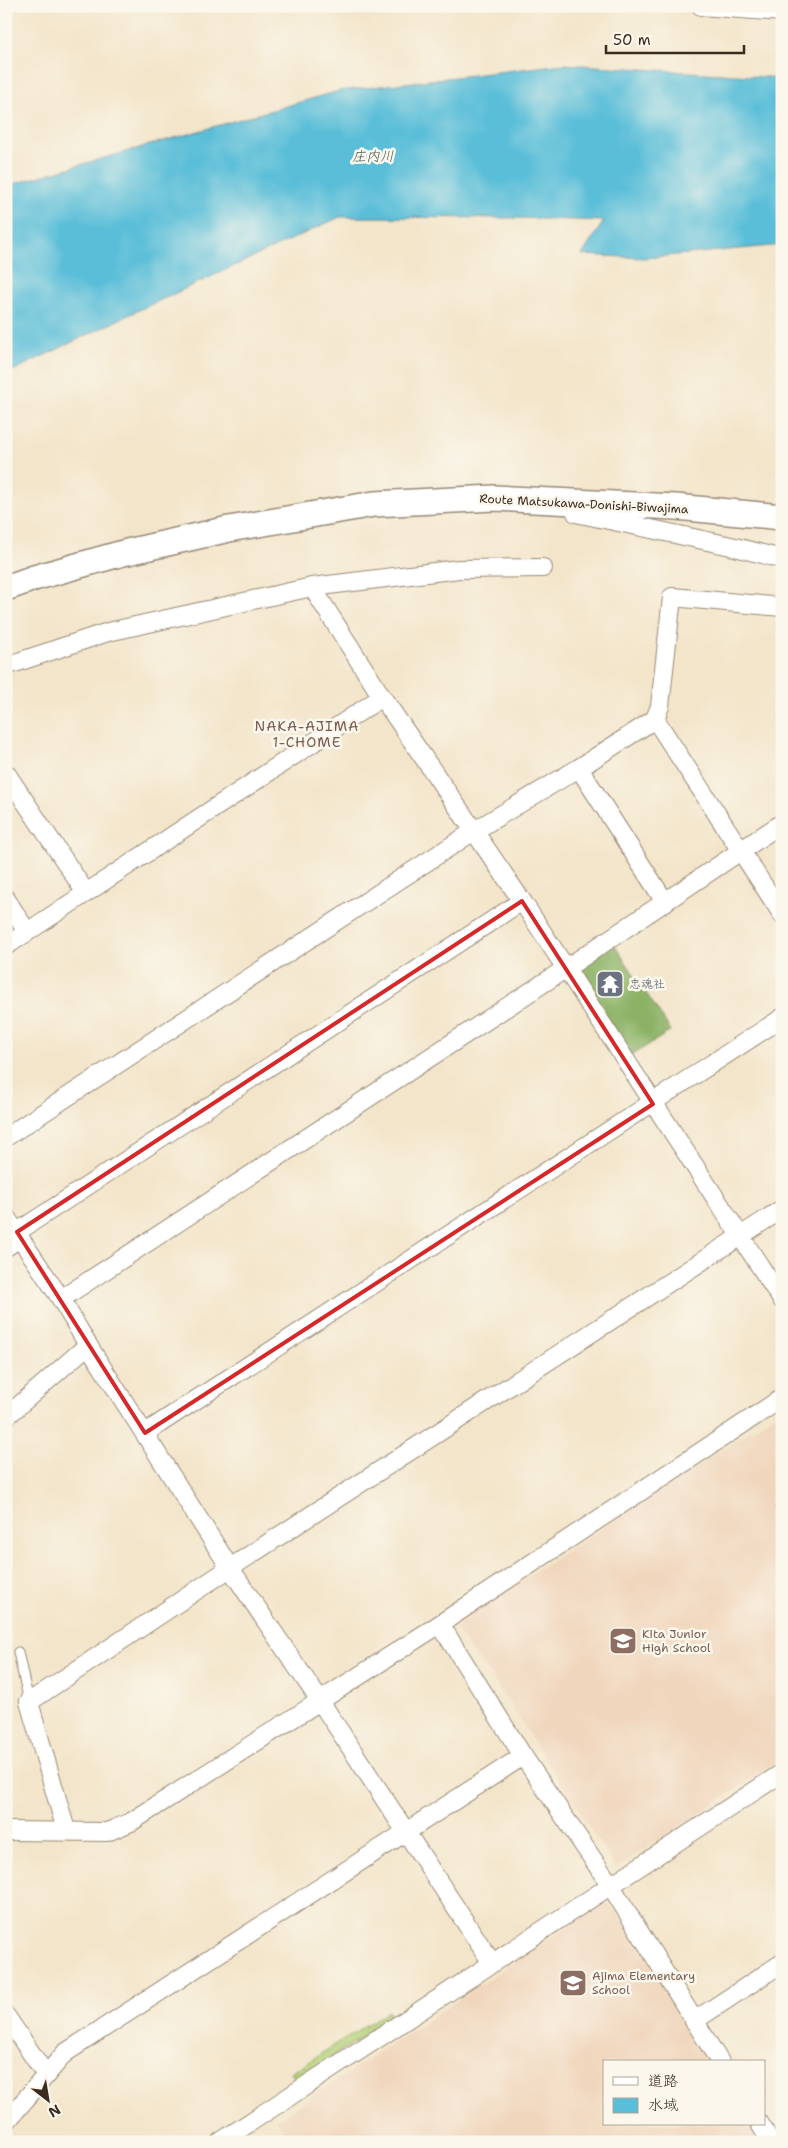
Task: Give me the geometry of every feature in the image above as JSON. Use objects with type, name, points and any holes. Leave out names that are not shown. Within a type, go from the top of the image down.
[{"type":"main road","name":"Route Matsukawa-Donishi-Biwajima","points":[[6,588],[34,578],[123,553],[229,529],[374,504],[494,498],[676,507],[782,517]]},
{"type":"street","points":[[701,6],[782,12]]},
{"type":"street","points":[[576,501],[576,513],[731,546],[782,559]]},
{"type":"street","points":[[6,666],[108,632],[312,587],[459,569],[543,568]]},
{"type":"street","points":[[312,587],[382,697],[522,901],[782,1300]]},
{"type":"street","points":[[6,1137],[474,831],[579,768],[655,719],[660,706],[672,597],[782,607]]},
{"type":"street","points":[[6,946],[382,697]]},
{"type":"street","points":[[655,719],[782,914]]},
{"type":"street","points":[[579,768],[665,902]]},
{"type":"street","points":[[6,773],[86,893]]},
{"type":"street","points":[[61,1299],[782,823]]},
{"type":"street","points":[[6,899],[28,932]]},
{"type":"street","points":[[14,1239],[522,901]]},
{"type":"street","points":[[145,1433],[653,1104],[782,1018]]},
{"type":"street","points":[[66,1830],[29,1702],[230,1568],[782,1209]]},
{"type":"street","points":[[6,1216],[14,1239],[61,1299],[88,1345],[230,1568],[492,1963]]},
{"type":"street","points":[[6,1417],[88,1345]]},
{"type":"street","points":[[6,1831],[66,1830],[107,1832],[131,1822],[440,1624],[782,1398]]},
{"type":"street","points":[[440,1624],[523,1756],[611,1886],[719,2060]]},
{"type":"street","points":[[6,2122],[65,2052],[523,1756]]},
{"type":"street","points":[[220,2142],[782,1773]]},
{"type":"street","points":[[694,2021],[782,1963]]},
{"type":"street","points":[[6,2016],[46,2075]]},
{"type":"street","points":[[761,2126],[771,2142]]},
{"type":"lane","points":[[18,1652],[29,1702]]},
{"type":"highlighted area","points":[[522,901],[653,1104],[145,1433],[17,1232]]},
{"type":"shaded area","name":"Kita Junior High School","points":[[782,1410],[782,1759],[616,1868],[489,1672],[472,1653],[456,1629],[458,1623]]},
{"type":"shaded area","name":"Ajima Elementary School","points":[[604,1903],[612,1905],[713,2060],[603,2060],[603,2126],[756,2126],[766,2142],[291,2142],[277,2120]]},
{"type":"green space","points":[[614,944],[671,1031],[630,1056],[577,975],[580,966]]},
{"type":"green space","points":[[388,2011],[392,2018],[296,2080],[291,2073]]},
{"type":"water","name":"庄内川","points":[[564,64],[782,78],[782,245],[645,258],[582,255],[604,221],[516,218],[340,217],[6,374],[6,186],[339,91]]},
{"type":"water","points":[[782,1499],[782,1522],[771,1505]]},
{"type":"place","name":"忠魂社","points":[[610,984]]},
{"type":"place","name":"Kita Junior High School","points":[[623,1641]]},
{"type":"place","name":"Ajima Elementary School","points":[[573,1983]]},
{"type":"district","name":"NAKA-AJIMA 1-CHOME","points":[[307,734]]}]
